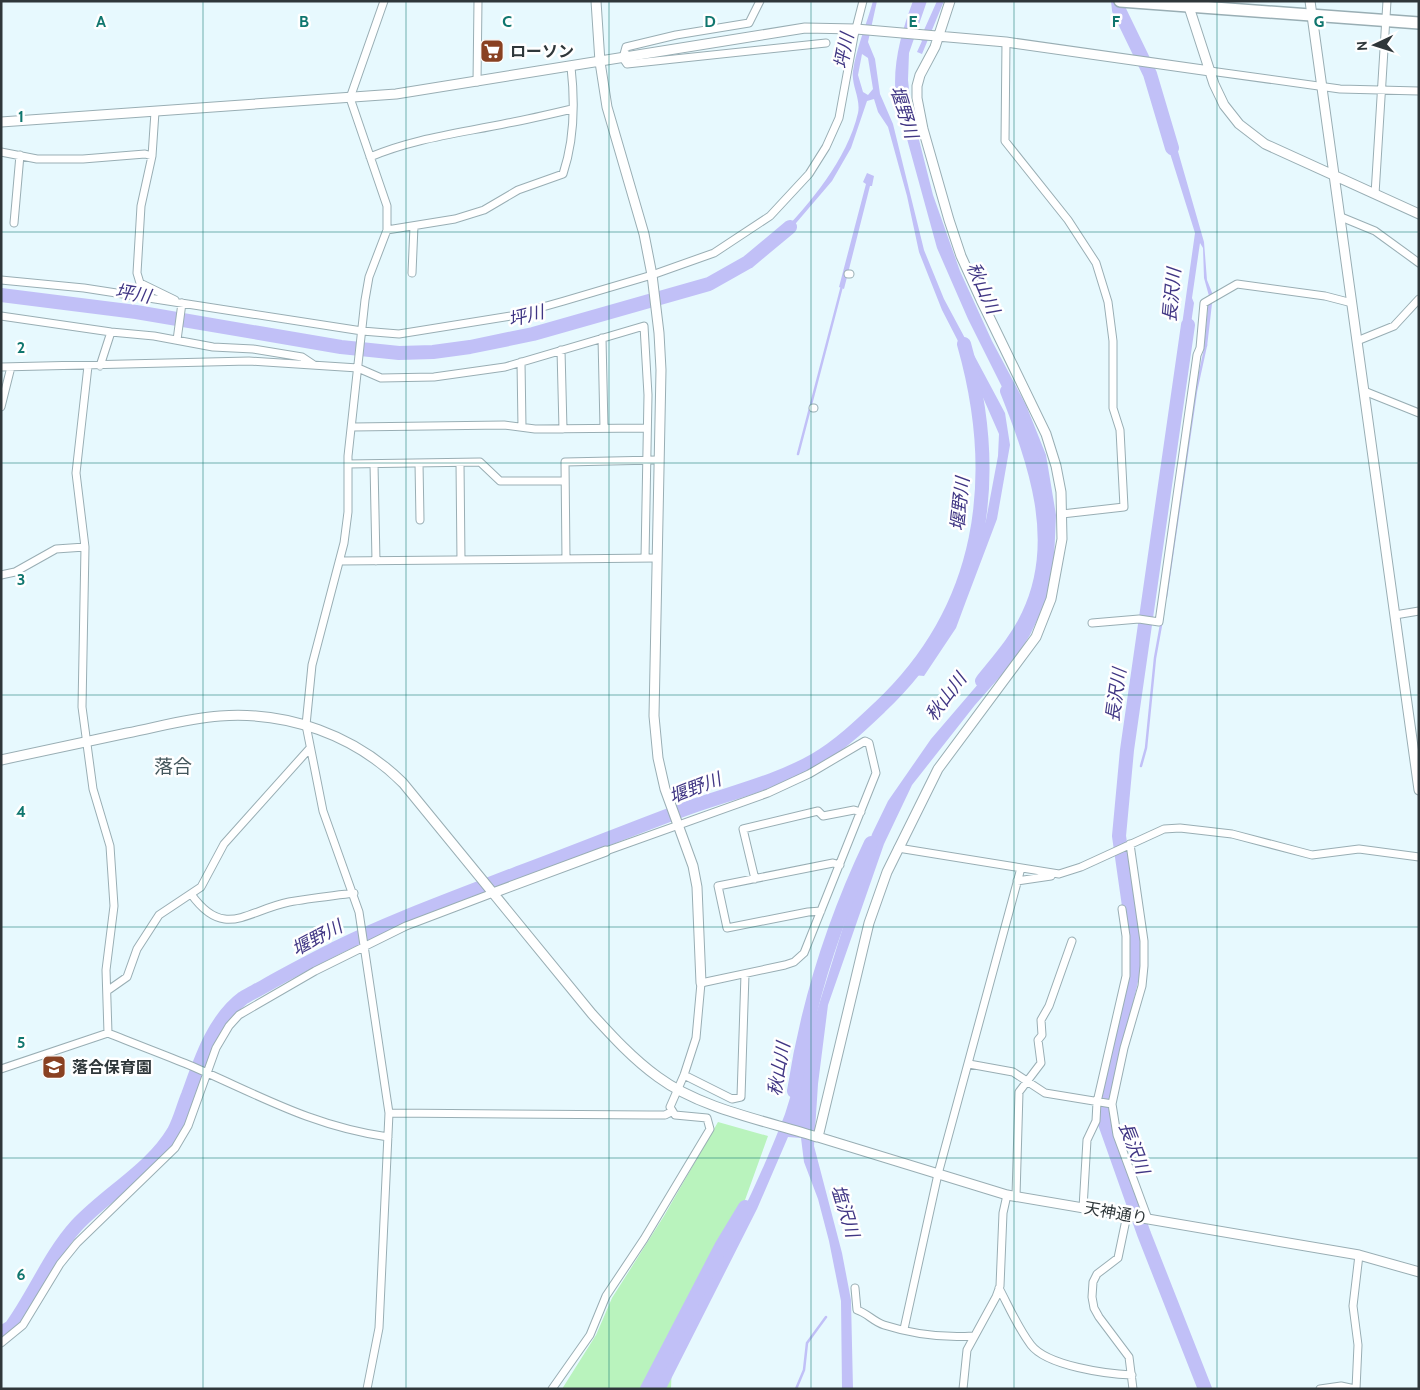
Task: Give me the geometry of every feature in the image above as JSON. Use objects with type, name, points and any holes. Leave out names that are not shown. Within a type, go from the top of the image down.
[{"type":"main road","points":[[1120,1],[1419,23]]},
{"type":"street","points":[[367,1389],[379,1328],[389,1113],[362,928],[354,893],[323,811],[306,725],[312,665],[340,561],[348,512],[348,464],[369,277],[387,230],[387,206],[350,98],[384,1]]},
{"type":"street","points":[[477,82],[478,1]]},
{"type":"street","points":[[552,1389],[590,1335],[606,1296],[644,1239],[710,1129],[706,1118],[675,1115],[670,1107],[684,1075],[696,1038],[701,983],[697,887],[693,866],[665,789],[658,758],[654,716],[660,370],[657,310],[644,234],[607,107],[600,62],[596,1]]},
{"type":"street","points":[[760,1],[749,23],[676,35],[626,47],[623,58],[627,64],[826,43]]},
{"type":"street","points":[[1,280],[84,288],[181,306],[362,334],[399,334],[511,316],[652,275],[714,253],[770,216],[809,174],[826,147],[839,118],[863,1]]},
{"type":"street","points":[[818,1137],[869,923],[898,848],[938,770],[1036,637],[1051,599],[1062,539],[1061,492],[1056,466],[1046,434],[980,300],[962,256],[949,220],[923,129],[917,98],[917,86],[920,75],[935,47],[935,36],[950,1]]},
{"type":"street","points":[[1310,1],[1419,790]]},
{"type":"street","points":[[1375,194],[1387,1]]},
{"type":"street","points":[[1189,7],[1210,71],[1224,105],[1239,124],[1252,136],[1265,144],[1419,214]]},
{"type":"street","points":[[1,122],[350,98],[429,90],[785,30],[830,27],[1006,42],[1321,87],[1382,92],[1419,91]]},
{"type":"street","points":[[751,41],[752,51]]},
{"type":"street","points":[[1006,42],[1005,141],[1068,220],[1096,263],[1108,302],[1113,341],[1113,400],[1120,430],[1124,507],[1062,514]]},
{"type":"street","points":[[387,230],[456,219],[484,210],[518,190],[563,174],[570,154],[571,67]]},
{"type":"street","points":[[370,157],[397,145],[425,138],[509,123],[572,109]]},
{"type":"street","points":[[155,112],[152,156],[141,206],[137,273],[140,283],[181,306]]},
{"type":"street","points":[[1,152],[37,159],[83,159],[145,154],[152,156]]},
{"type":"street","points":[[14,223],[20,155]]},
{"type":"street","points":[[1341,218],[1375,231],[1419,263]]},
{"type":"street","points":[[412,273],[414,226]]},
{"type":"street","points":[[1092,623],[1139,619],[1159,622],[1197,355],[1200,348],[1204,303],[1237,284],[1325,296],[1352,303]]},
{"type":"street","points":[[1357,341],[1394,326],[1419,299]]},
{"type":"street","points":[[177,338],[181,306]]},
{"type":"street","points":[[1,316],[111,332],[177,338],[214,347],[253,349],[302,358],[317,366]]},
{"type":"street","points":[[1,367],[249,361],[358,368],[381,378],[434,377],[496,368],[521,362],[644,326],[648,394],[645,558]]},
{"type":"street","points":[[100,366],[111,332]]},
{"type":"street","points":[[602,338],[604,428]]},
{"type":"street","points":[[562,350],[563,428]]},
{"type":"street","points":[[521,362],[522,427]]},
{"type":"street","points":[[88,366],[76,473],[85,547],[82,707],[93,789],[110,846],[114,906],[109,937],[108,1033]]},
{"type":"street","points":[[1,407],[11,367]]},
{"type":"street","points":[[1364,391],[1419,413]]},
{"type":"street","points":[[353,427],[504,425],[563,428],[647,428]]},
{"type":"street","points":[[566,559],[565,462],[657,460]]},
{"type":"street","points":[[348,464],[480,462],[500,481],[564,481]]},
{"type":"street","points":[[418,463],[420,520]]},
{"type":"street","points":[[460,463],[461,560]]},
{"type":"street","points":[[374,464],[376,561]]},
{"type":"street","points":[[1,575],[15,572],[56,549],[85,547]]},
{"type":"street","points":[[340,561],[656,558]]},
{"type":"street","points":[[1395,615],[1419,610]]},
{"type":"street","name":"天神通り","points":[[1,760],[219,716],[264,716],[306,725],[341,739],[370,755],[394,775],[618,1043],[658,1078],[678,1089],[719,1108],[768,1121],[1012,1196],[1359,1255],[1419,1272]]},
{"type":"street","points":[[1,1343],[23,1325],[60,1264],[77,1243],[175,1148],[188,1126],[216,1048],[228,1026],[239,1015],[315,971],[364,945],[406,926],[492,892],[768,793],[809,774],[865,740],[869,743],[876,773],[804,953],[794,962],[701,983]]},
{"type":"street","points":[[107,991],[127,977],[137,949],[159,915],[201,887],[207,879],[224,844],[244,819],[310,748]]},
{"type":"street","points":[[755,879],[743,829],[818,811],[823,816],[854,810],[861,812]]},
{"type":"street","points":[[1017,881],[1059,874],[1082,867],[1164,830],[1180,828],[1232,834],[1312,855],[1348,849],[1419,857]]},
{"type":"street","points":[[1130,844],[1144,941],[1144,966],[1142,986],[1124,1048],[1112,1104],[1117,1135],[1148,1219]]},
{"type":"street","points":[[898,848],[1059,874]]},
{"type":"street","points":[[821,911],[727,928],[718,886],[833,863],[840,865]]},
{"type":"street","points":[[904,1330],[938,1174],[1021,868]]},
{"type":"street","points":[[191,894],[208,914],[222,920],[234,921],[287,902],[354,893]]},
{"type":"street","points":[[1083,1208],[1086,1140],[1096,1121],[1097,1102],[1126,976],[1126,936],[1122,909]]},
{"type":"street","points":[[963,1389],[965,1361],[973,1336],[999,1288],[1003,1213],[1012,1196],[1019,1092],[1041,1063],[1038,1040],[1042,1035],[1041,1020],[1050,1006],[1072,941]]},
{"type":"street","points":[[684,1075],[732,1099],[741,1097],[745,974]]},
{"type":"street","points":[[1,1069],[108,1033],[189,1065],[293,1113],[324,1124],[388,1137]]},
{"type":"street","points":[[969,1064],[1013,1072],[1045,1093],[1112,1104]]},
{"type":"street","points":[[389,1113],[665,1115],[672,1112]]},
{"type":"street","points":[[1129,1216],[1118,1258],[1097,1274],[1093,1282],[1092,1297],[1094,1308],[1099,1317],[1129,1357],[1133,1389]]},
{"type":"street","points":[[1320,1389],[1341,1386],[1355,1389],[1358,1345],[1354,1306],[1359,1255]]},
{"type":"street","points":[[855,1288],[857,1310],[864,1312],[881,1325],[940,1336],[973,1336]]},
{"type":"street","points":[[999,1288],[1031,1346],[1042,1355],[1103,1372],[1132,1375]]},
{"type":"green space","points":[[718,1122],[768,1136],[745,1200],[673,1330],[671,1389],[562,1389],[596,1335],[612,1298],[664,1216]]},
{"type":"water","points":[[873,1],[877,1],[868,42],[875,59],[880,94],[893,124],[924,250],[944,299],[1005,413],[1010,445],[997,519],[956,628],[924,676],[913,675],[941,633],[957,602],[986,520],[998,456],[999,434],[959,343],[942,310],[919,252],[907,196],[888,127],[878,112],[874,99],[867,101],[851,148],[832,181],[779,243],[778,237],[826,180],[853,130],[859,108],[853,81],[854,63]],"holes":[[[862,54],[868,58],[873,89],[868,95],[863,92],[858,75]]]},
{"type":"water","points":[[913,1],[927,1],[909,53],[908,80],[911,108],[933,195],[960,271],[992,341],[1026,405],[1046,455],[1056,515],[1054,560],[1049,595],[1030,635],[1013,662],[975,705],[912,785],[884,844],[828,1005],[818,1084],[814,1146],[842,1253],[851,1300],[853,1389],[842,1389],[841,1301],[829,1241],[818,1199],[804,1162],[801,1138],[788,1137],[757,1209],[666,1389],[651,1389],[739,1219],[771,1149],[785,1114],[872,834],[888,801],[931,739],[1021,634],[1040,595],[1046,559],[1048,515],[1034,451],[968,319],[937,248],[896,99],[895,74],[898,49]]},
{"type":"water","points":[[937,1],[944,1],[922,54],[917,52],[922,41],[920,39]]},
{"type":"water","points":[[1171,127],[1204,242],[1207,280],[1213,295],[1207,347],[1204,347],[1209,296],[1204,278],[1203,248],[1200,243],[1192,298],[1194,303],[1188,345],[1184,344],[1184,328],[1182,325],[1195,233],[1163,131]]},
{"type":"water","points":[[867,173],[874,176],[844,289],[839,287],[866,184],[863,182]]},
{"type":"waterway","name":"長沢川","points":[[1118,1],[1119,10],[1150,74],[1172,148]]},
{"type":"waterway","name":"坪川","points":[[1,295],[136,312],[341,347],[399,353],[433,352],[470,347],[533,334],[709,284],[748,262],[790,227]]},
{"type":"waterway","points":[[798,454],[842,286]]},
{"type":"waterway","name":"長沢川","points":[[1188,325],[1127,750],[1119,836],[1133,934],[1134,968],[1105,1094],[1103,1118],[1144,1234],[1205,1389]]},
{"type":"waterway","name":"堰野川","points":[[1,1333],[11,1327],[28,1302],[58,1249],[77,1225],[154,1158],[164,1145],[178,1122],[209,1042],[223,1018],[243,998],[336,948],[403,918],[667,816],[785,775],[815,760],[832,748],[880,707],[915,668],[943,627],[963,584],[976,539],[982,492],[982,443],[976,394],[964,344]]},
{"type":"waterway","points":[[1166,597],[1196,391],[1206,345]]},
{"type":"waterway","name":"秋山川","points":[[982,681],[1024,625],[1039,588],[1044,560],[1045,531],[1042,502],[1027,446],[1007,391]]},
{"type":"waterway","points":[[1141,766],[1146,748],[1155,658],[1163,614]]},
{"type":"waterway","name":"秋山川","points":[[794,1091],[814,996],[845,903],[871,843]]},
{"type":"waterway","name":"秋山川","points":[[647,1389],[722,1245],[745,1207]]},
{"type":"waterway","points":[[796,1389],[804,1370],[807,1343],[826,1317]]},
{"type":"place","name":"ローソン","points":[[492,51]]},
{"type":"place","name":"落合保育園","points":[[54,1067]]},
{"type":"district","name":"落合","points":[[173,766]]},
{"type":"water label","name":"塩沢川","points":[[845,1211]]}]
